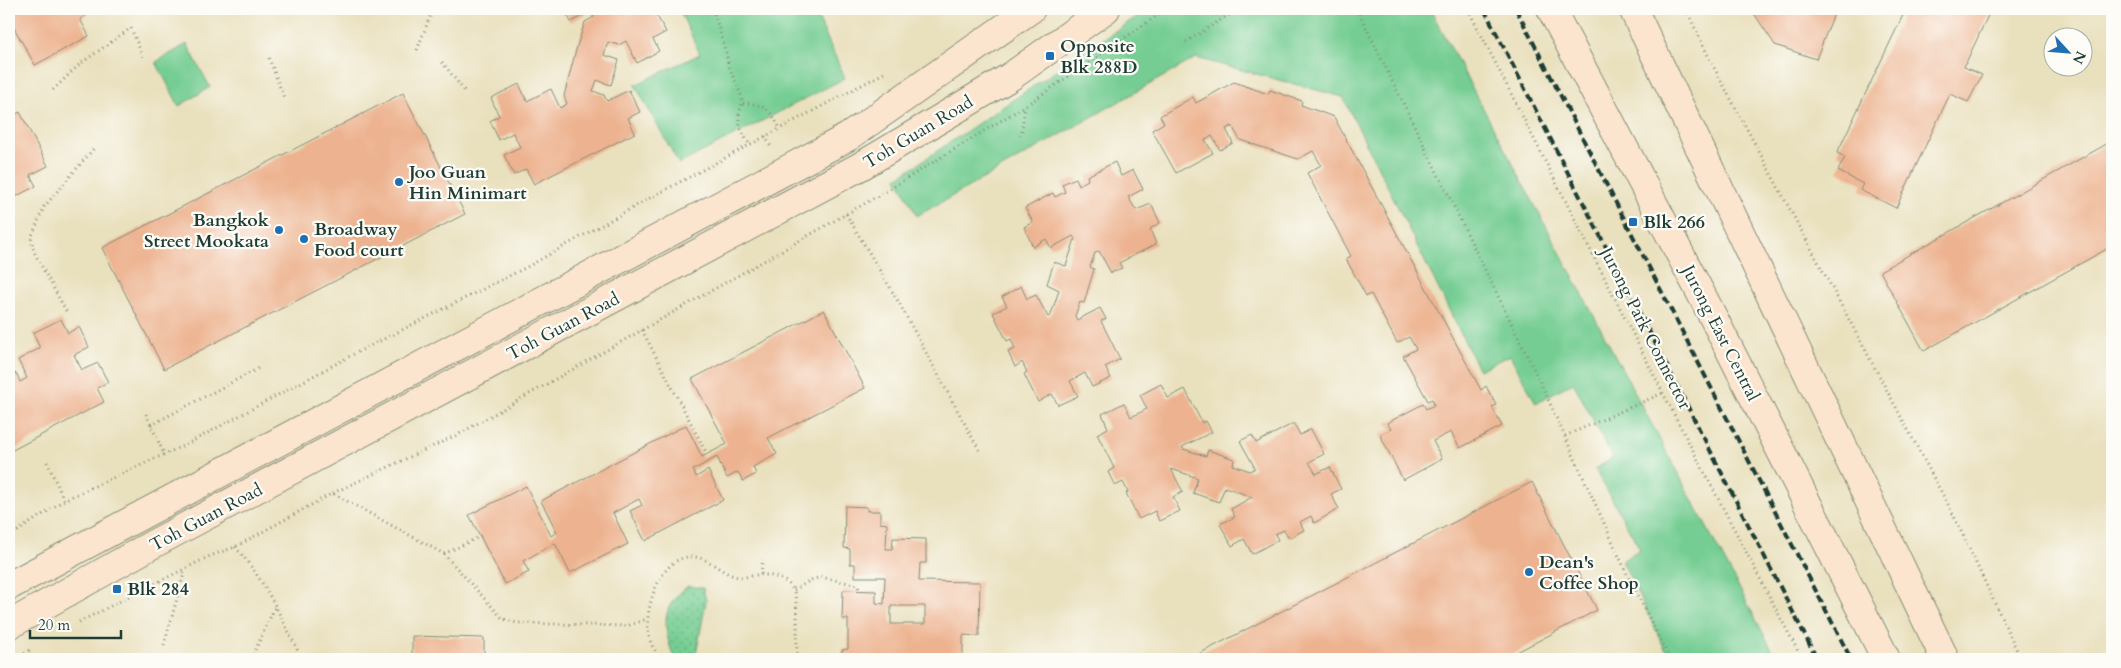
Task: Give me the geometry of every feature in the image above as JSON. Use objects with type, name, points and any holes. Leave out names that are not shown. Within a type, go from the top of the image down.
[{"type":"street","name":"Toh Guan Road","points":[[9,586],[848,136],[1031,9]]},
{"type":"street","name":"Toh Guan Road","points":[[9,625],[155,543],[861,166],[1010,77],[1106,9]]},
{"type":"street","name":"Jurong East Central","points":[[1551,9],[1709,308],[1886,659]]},
{"type":"street","points":[[1633,9],[1945,659]]},
{"type":"path","points":[[417,50],[433,9]]},
{"type":"path","points":[[713,9],[728,64],[743,102],[739,115],[741,130],[750,145]]},
{"type":"path","points":[[70,626],[226,549],[235,547],[333,493],[459,434],[846,214],[1025,106],[1167,9]]},
{"type":"path","points":[[1186,42],[1238,9]]},
{"type":"path","points":[[1356,9],[1543,388],[1627,574],[1670,659]]},
{"type":"path","name":"Jurong Park Connector","points":[[1468,9],[1663,393],[1802,659]]},
{"type":"path","points":[[1686,9],[1720,78],[1952,512],[2021,659]]},
{"type":"path","points":[[52,90],[80,64],[131,28],[143,57]]},
{"type":"path","points":[[268,58],[284,98]]},
{"type":"path","points":[[442,62],[466,93]]},
{"type":"path","points":[[9,537],[64,500],[187,444],[354,354],[527,267],[891,70]]},
{"type":"path","points":[[743,102],[754,103],[764,107],[773,115],[780,129]]},
{"type":"path","points":[[1021,136],[1025,106]]},
{"type":"path","points":[[66,311],[34,252],[31,238],[44,207],[95,147]]},
{"type":"path","points":[[846,214],[898,301],[979,450]]},
{"type":"path","points":[[642,330],[707,454]]},
{"type":"path","points":[[151,425],[259,368]]},
{"type":"path","points":[[1565,436],[1663,393]]},
{"type":"path","points":[[146,414],[164,454]]},
{"type":"path","points":[[47,462],[64,500]]},
{"type":"path","points":[[333,493],[444,554],[503,619],[517,623],[627,626],[647,619]]},
{"type":"path","points":[[444,554],[481,536]]},
{"type":"path","points":[[235,547],[248,561],[275,606],[302,659]]},
{"type":"path","points":[[661,659],[648,636],[647,619],[654,592],[662,574],[673,563],[687,557],[703,557],[728,573],[740,577],[760,574],[776,577],[789,584],[794,590],[797,602],[797,659]]},
{"type":"path","points":[[760,574],[763,559]]},
{"type":"path","points":[[164,645],[185,569]]},
{"type":"path","points":[[794,590],[811,580],[821,578],[858,585],[859,590]]},
{"type":"path","points":[[251,659],[275,606]]},
{"type":"path","points":[[16,659],[37,644]]},
{"type":"green space","points":[[679,9],[814,9],[845,78],[679,164],[635,85],[700,54]]},
{"type":"green space","points":[[1148,9],[1430,9],[1777,659],[1670,659],[1622,561],[1640,549],[1595,469],[1613,458],[1573,382],[1536,403],[1510,355],[1479,370],[1343,97],[1196,58],[917,216],[897,178]]},
{"type":"green space","points":[[187,44],[210,87],[179,106],[156,62]]},
{"type":"green space","points":[[688,586],[703,588],[706,601],[696,655],[685,659],[677,659],[674,658],[667,637],[666,619],[672,602]]},
{"type":"building","points":[[9,9],[88,9],[90,13],[80,19],[89,36],[35,65],[14,28],[9,31]]},
{"type":"building","points":[[564,9],[653,9],[666,32],[653,39],[659,51],[637,63],[626,41],[619,45],[608,42],[604,55],[619,60],[611,85],[597,80],[593,91],[604,95],[607,101],[629,90],[640,112],[628,118],[635,133],[534,184],[526,169],[514,175],[504,155],[520,147],[513,133],[499,140],[490,121],[499,116],[491,98],[519,84],[527,101],[551,89],[560,108],[567,104],[564,96],[577,46],[585,22],[594,17],[591,11],[571,22]]},
{"type":"building","points":[[1751,9],[1836,9],[1816,59],[1775,45]]},
{"type":"building","points":[[1914,9],[1991,9],[1964,67],[1982,75],[1968,102],[1950,94],[1896,208],[1860,190],[1863,184],[1838,171],[1845,157],[1837,153],[1904,13],[1910,16]]},
{"type":"building","points":[[1234,82],[1268,94],[1270,90],[1302,101],[1301,105],[1334,117],[1481,390],[1486,386],[1496,405],[1492,407],[1502,426],[1460,448],[1451,432],[1433,441],[1442,459],[1403,480],[1380,435],[1391,429],[1387,423],[1423,404],[1426,409],[1434,405],[1432,399],[1428,401],[1403,356],[1416,349],[1409,337],[1397,343],[1371,294],[1366,296],[1346,259],[1351,256],[1307,173],[1321,165],[1313,151],[1298,159],[1240,140],[1232,126],[1226,129],[1233,143],[1220,150],[1212,136],[1205,140],[1213,153],[1176,173],[1152,130],[1164,123],[1160,116],[1193,97],[1196,103]]},
{"type":"building","points":[[403,93],[465,214],[164,369],[102,248]]},
{"type":"building","points":[[20,112],[48,166],[30,175],[36,186],[15,197],[9,183],[9,118]]},
{"type":"building","points":[[2112,141],[2112,246],[1924,351],[1880,271]]},
{"type":"building","points":[[1115,162],[1121,176],[1133,170],[1143,189],[1128,197],[1136,210],[1151,204],[1160,223],[1150,229],[1156,244],[1119,263],[1122,268],[1111,273],[1099,251],[1095,253],[1090,267],[1094,269],[1084,303],[1080,302],[1075,316],[1077,320],[1100,308],[1106,319],[1101,321],[1120,359],[1105,367],[1111,378],[1092,387],[1085,373],[1070,381],[1078,396],[1058,405],[1052,394],[1038,402],[1024,374],[1027,372],[1022,362],[1015,367],[1008,352],[1015,349],[1011,339],[1007,341],[993,313],[1007,306],[1002,297],[1021,286],[1027,299],[1036,295],[1048,317],[1051,315],[1059,290],[1047,284],[1054,262],[1066,266],[1075,239],[1073,236],[1051,248],[1046,239],[1033,247],[1024,227],[1033,222],[1025,208],[1053,193],[1055,197],[1065,192],[1062,184],[1076,178],[1079,185],[1088,180],[1087,176]]},
{"type":"building","points":[[824,310],[865,388],[768,438],[777,454],[753,467],[756,474],[743,481],[738,472],[727,478],[717,457],[693,470],[696,477],[708,470],[723,500],[645,541],[630,511],[642,505],[639,499],[613,513],[628,544],[570,573],[555,543],[523,561],[529,572],[505,584],[469,515],[526,486],[551,536],[557,532],[541,501],[686,425],[702,457],[727,444],[692,379]]},
{"type":"building","points":[[61,319],[68,333],[79,327],[89,347],[74,355],[82,370],[98,363],[108,382],[97,388],[104,402],[9,452],[9,372],[17,374],[20,382],[27,378],[18,360],[40,348],[33,333]]},
{"type":"building","points":[[1161,384],[1168,398],[1185,389],[1202,423],[1206,421],[1212,432],[1182,447],[1183,449],[1206,456],[1208,450],[1234,459],[1233,465],[1250,471],[1255,468],[1240,441],[1252,435],[1256,443],[1294,423],[1300,435],[1311,429],[1324,454],[1309,462],[1316,474],[1330,467],[1341,489],[1331,494],[1339,509],[1314,523],[1311,516],[1300,522],[1304,530],[1289,538],[1284,530],[1275,534],[1278,540],[1252,554],[1244,539],[1232,546],[1220,524],[1235,517],[1231,509],[1252,497],[1225,487],[1219,502],[1193,493],[1198,478],[1171,469],[1183,492],[1173,497],[1180,511],[1159,521],[1155,511],[1139,519],[1126,493],[1128,492],[1123,482],[1115,486],[1108,472],[1114,468],[1097,434],[1108,428],[1102,414],[1124,403],[1131,417],[1147,409],[1140,395]]},
{"type":"building","points":[[1532,482],[1597,610],[1517,652],[1503,659],[1189,659]]},
{"type":"building","points":[[845,506],[867,507],[867,511],[880,511],[880,523],[887,524],[886,549],[892,549],[893,538],[926,539],[926,563],[920,563],[919,581],[980,582],[979,636],[963,635],[963,659],[842,659],[842,650],[848,649],[848,619],[842,619],[843,590],[876,591],[876,603],[884,604],[885,577],[855,577],[855,564],[850,564],[850,549],[844,548]],"holes":[[[891,606],[925,606],[925,624],[891,624]]]},
{"type":"building","points":[[2112,572],[2112,589],[2105,586]]},
{"type":"building","points":[[412,636],[484,638],[484,659],[412,659]]},
{"type":"railway","points":[[1484,9],[1817,659]]},
{"type":"railway","points":[[1516,9],[1851,659]]},
{"type":"place","name":"Opposite Blk 288D","points":[[1050,56]]},
{"type":"place","name":"Joo Guan Hin Minimart","points":[[399,182]]},
{"type":"place","name":"Blk 266","points":[[1633,222]]},
{"type":"place","name":"Bangkok Street Mookata","points":[[279,230]]},
{"type":"place","name":"Broadway Food court","points":[[304,239]]},
{"type":"place","name":"Dean's Coffee Shop","points":[[1529,572]]},
{"type":"place","name":"Blk 284","points":[[117,589]]}]
